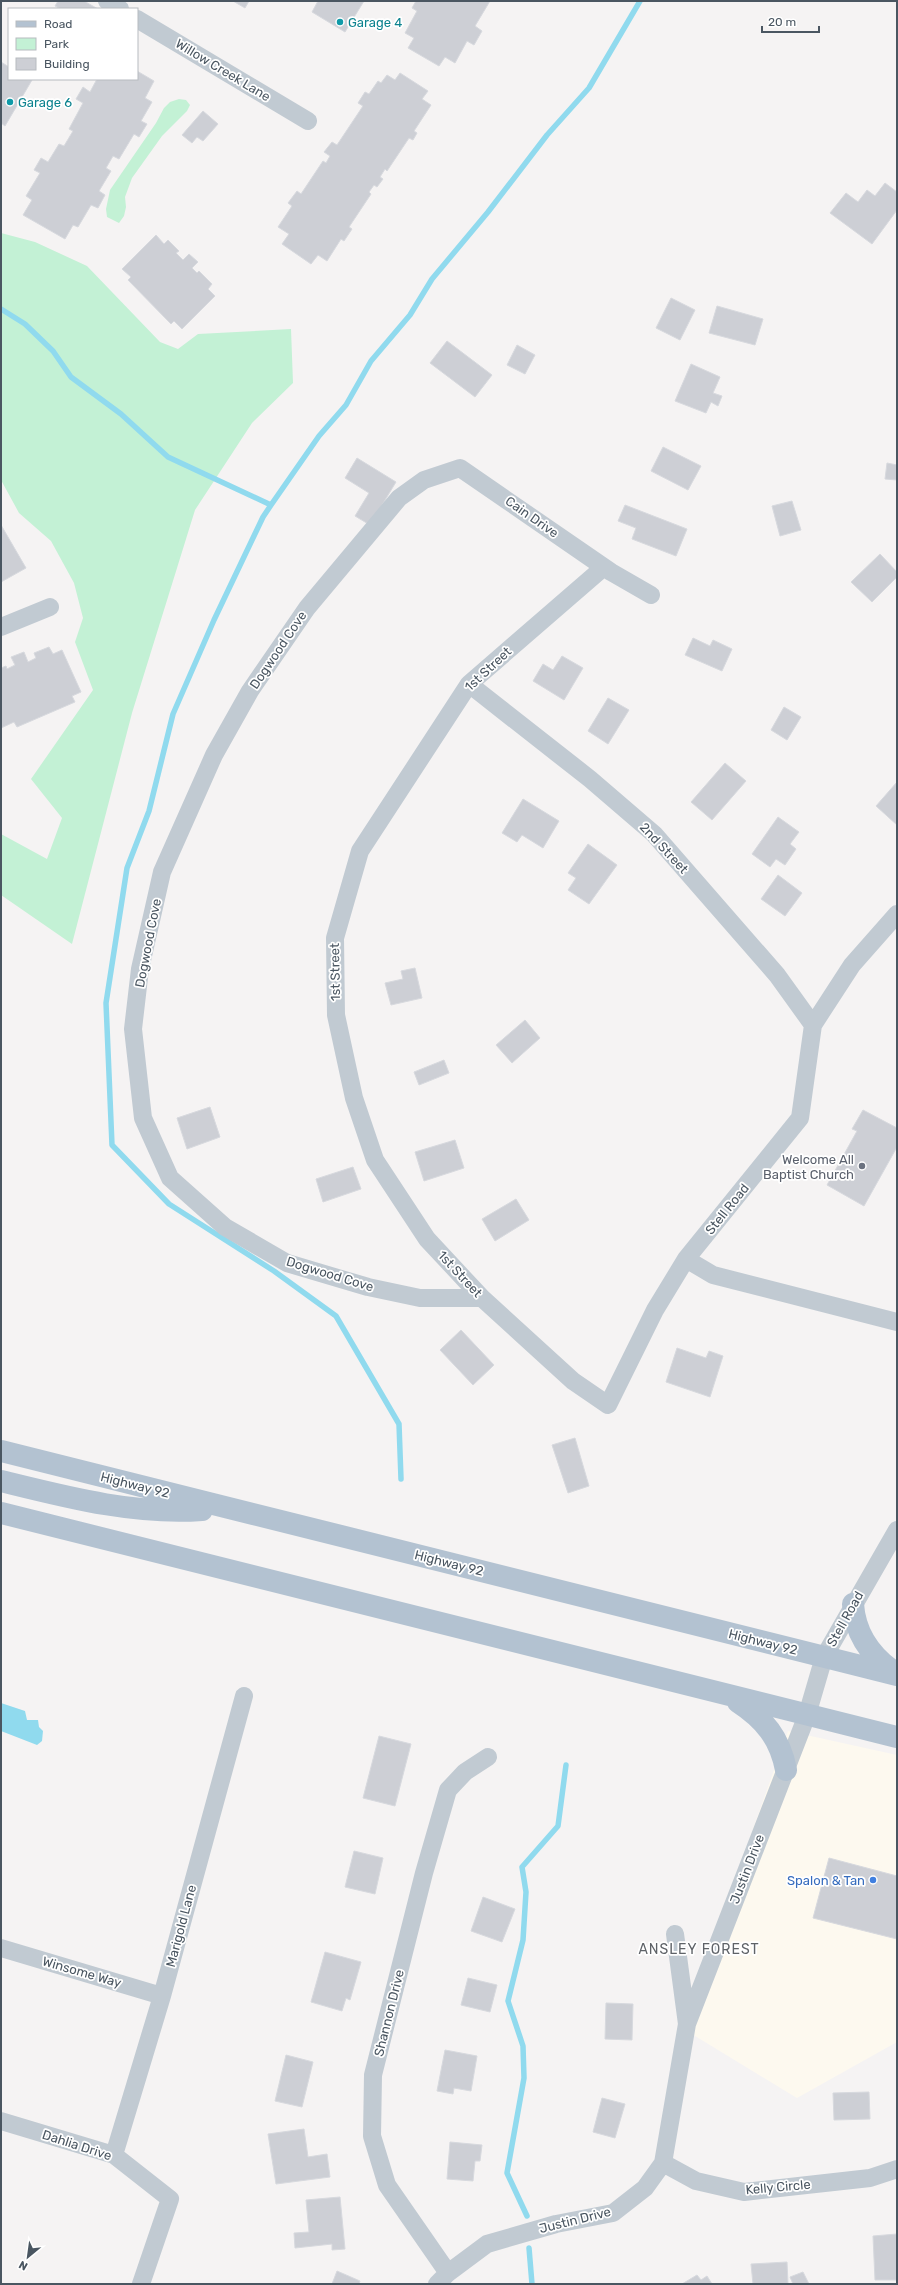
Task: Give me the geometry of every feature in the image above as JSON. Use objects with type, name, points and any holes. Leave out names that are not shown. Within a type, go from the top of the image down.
[{"type":"main road","name":"Highway 92","points":[[1,1451],[824,1658],[897,1675]]},
{"type":"main road","points":[[1,1481],[61,1496],[122,1507],[193,1511],[227,1508]]},
{"type":"main road","points":[[1,1513],[897,1737]]},
{"type":"main road","points":[[853,1604],[856,1623],[866,1645],[883,1664],[897,1675]]},
{"type":"main road","points":[[723,1694],[751,1710],[764,1722],[780,1746],[786,1770]]},
{"type":"street","points":[[107,1],[118,8]]},
{"type":"street","name":"Willow Creek Lane","points":[[138,20],[308,121]]},
{"type":"street","name":"Cain Drive","points":[[460,468],[604,567]]},
{"type":"street","name":"Dogwood Cove","points":[[460,468],[424,480],[399,498],[307,608],[250,691],[214,755],[162,872],[140,969],[133,1029],[142,1118],[170,1178],[225,1227],[287,1263],[368,1287],[420,1298],[482,1298]]},
{"type":"street","points":[[604,567],[651,595]]},
{"type":"street","name":"1st Street","points":[[604,567],[469,684],[360,850],[335,938],[335,953],[336,1015],[354,1098],[375,1160],[427,1239],[482,1298],[572,1381],[608,1405]]},
{"type":"street","points":[[1,627],[50,607]]},
{"type":"street","name":"2nd Street","points":[[469,684],[590,780],[654,834],[777,975],[813,1025]]},
{"type":"street","name":"Stell Road","points":[[608,1405],[655,1310],[686,1259],[800,1118],[813,1025],[852,965],[897,914]]},
{"type":"street","points":[[686,1259],[713,1275],[897,1322]]},
{"type":"street","name":"Stell Road","points":[[807,1715],[824,1658],[853,1604],[897,1530]]},
{"type":"street","name":"Marigold Lane","points":[[114,2155],[162,1996],[244,1696]]},
{"type":"street","name":"Justin Drive","points":[[443,2278],[487,2244],[556,2224],[613,2213],[645,2188],[663,2163],[687,2024],[807,1715]]},
{"type":"street","name":"Shannon Drive","points":[[443,2278],[387,2185],[372,2136],[373,2075],[424,1873],[448,1790],[465,1772],[488,1757]]},
{"type":"street","name":"Justin Drive","points":[[675,1934],[687,2024]]},
{"type":"street","name":"Winsome Way","points":[[1,1948],[162,1996]]},
{"type":"street","name":"Dahlia Drive","points":[[1,2121],[114,2155],[170,2199],[141,2284]]},
{"type":"street","name":"Kelly Circle","points":[[663,2163],[696,2181],[744,2192],[870,2178],[897,2169]]},
{"type":"shaded area","points":[[788,1731],[897,1755],[897,2042],[797,2098],[682,2028]]},
{"type":"green space","points":[[179,99],[186,100],[190,105],[187,111],[162,136],[132,178],[125,197],[126,207],[124,216],[119,223],[107,217],[106,209],[110,190],[156,123],[164,108],[170,102]]},
{"type":"green space","points":[[1,233],[35,242],[87,266],[160,342],[178,349],[198,334],[291,329],[293,383],[252,423],[195,510],[132,713],[72,944],[1,895],[1,834],[47,859],[62,818],[31,779],[93,690],[75,642],[83,618],[74,583],[51,541],[19,513],[1,480]]},
{"type":"water","points":[[1,1703],[25,1711],[27,1720],[38,1720],[39,1727],[43,1731],[42,1741],[37,1745],[1,1731]]},
{"type":"building","points":[[58,1],[84,1],[96,8],[59,8],[55,6]]},
{"type":"building","points":[[233,1],[249,1],[245,8]]},
{"type":"building","name":"Garage 4","points":[[318,1],[364,1],[345,32],[312,12]]},
{"type":"building","points":[[416,1],[490,1],[475,26],[482,31],[474,45],[467,41],[455,63],[445,57],[439,66],[408,48],[414,38],[405,33],[417,11],[412,8]]},
{"type":"building","name":"Garage 6","points":[[1,62],[8,66],[8,80],[32,80],[5,126],[1,123]]},
{"type":"building","points":[[138,72],[154,81],[145,98],[152,102],[141,121],[147,124],[139,137],[134,134],[119,159],[113,156],[106,168],[111,171],[99,191],[105,195],[98,208],[91,205],[78,227],[73,225],[65,239],[23,215],[32,200],[26,196],[40,173],[34,170],[41,158],[48,162],[59,144],[64,146],[73,131],[69,129],[83,103],[76,99],[83,87],[90,92],[96,80],[138,80]]},
{"type":"building","points":[[400,73],[428,91],[422,99],[431,105],[414,131],[417,133],[413,140],[409,138],[387,171],[385,169],[380,177],[383,179],[377,187],[374,185],[369,192],[371,194],[349,227],[352,229],[344,241],[341,239],[327,261],[318,255],[311,264],[282,244],[289,234],[278,227],[292,206],[288,203],[297,191],[301,194],[323,161],[326,163],[330,156],[324,152],[332,142],[337,145],[363,106],[358,103],[365,92],[369,94],[378,81],[381,83],[387,75],[395,80]]},
{"type":"building","points":[[203,111],[218,124],[203,141],[197,137],[192,143],[182,135]]},
{"type":"building","points":[[885,183],[897,192],[897,210],[872,244],[830,213],[846,193],[858,202],[867,190],[875,196]]},
{"type":"building","points":[[156,235],[164,244],[168,240],[179,251],[176,253],[183,260],[189,254],[198,262],[192,268],[197,273],[199,271],[212,284],[208,289],[215,296],[182,329],[174,321],[171,324],[128,280],[131,277],[122,269]]},
{"type":"building","points":[[671,298],[695,310],[680,340],[656,328]]},
{"type":"building","points":[[717,306],[763,319],[755,345],[709,333]]},
{"type":"building","points":[[447,341],[492,375],[475,397],[430,363]]},
{"type":"building","points":[[517,345],[535,355],[525,374],[507,365]]},
{"type":"building","points":[[691,364],[720,377],[713,393],[722,396],[718,406],[711,402],[706,413],[675,401]]},
{"type":"building","points":[[663,447],[701,466],[688,490],[651,471]]},
{"type":"building","points":[[357,458],[396,482],[370,525],[355,516],[369,493],[345,478]]},
{"type":"building","points":[[887,463],[897,465],[897,480],[885,479]]},
{"type":"building","points":[[792,501],[801,530],[780,536],[772,506]]},
{"type":"building","points":[[625,505],[687,529],[676,556],[632,539],[636,528],[618,521]]},
{"type":"building","points":[[1,525],[26,568],[1,582]]},
{"type":"building","points":[[880,554],[897,572],[897,577],[872,602],[851,582]]},
{"type":"building","points":[[693,638],[710,646],[713,640],[732,649],[722,671],[685,655]]},
{"type":"building","points":[[49,647],[53,654],[62,650],[81,692],[72,696],[75,702],[17,727],[14,722],[1,728],[1,668],[6,666],[7,669],[15,665],[11,657],[24,652],[28,662],[36,658],[34,653]]},
{"type":"building","points":[[562,656],[583,668],[564,700],[533,681],[543,664],[553,670]]},
{"type":"building","points":[[608,698],[629,710],[608,744],[588,731]]},
{"type":"building","points":[[784,707],[801,717],[787,740],[771,730]]},
{"type":"building","points":[[725,763],[746,781],[712,820],[691,802]]},
{"type":"building","points":[[897,782],[897,825],[876,806]]},
{"type":"building","points":[[523,799],[559,821],[543,848],[522,835],[517,842],[502,833]]},
{"type":"building","points":[[778,817],[799,832],[790,844],[796,849],[785,865],[776,859],[770,867],[752,854]]},
{"type":"building","points":[[588,844],[617,865],[589,904],[568,890],[576,878],[568,873]]},
{"type":"building","points":[[778,875],[802,893],[785,916],[761,899]]},
{"type":"building","points":[[415,968],[422,998],[391,1005],[385,983],[403,979],[401,971]]},
{"type":"building","points":[[525,1020],[540,1038],[512,1063],[496,1045]]},
{"type":"building","points":[[444,1060],[449,1073],[419,1085],[414,1072]]},
{"type":"building","points":[[210,1107],[220,1137],[187,1149],[177,1118]]},
{"type":"building","name":"Welcome All Baptist Church","points":[[863,1110],[897,1128],[897,1147],[864,1206],[827,1185],[857,1131],[852,1129]]},
{"type":"building","points":[[455,1140],[464,1168],[424,1181],[415,1152]]},
{"type":"building","points":[[353,1167],[361,1189],[323,1202],[316,1179]]},
{"type":"building","points":[[516,1199],[529,1220],[495,1241],[482,1219]]},
{"type":"building","points":[[461,1330],[494,1365],[473,1385],[440,1350]]},
{"type":"building","points":[[677,1348],[706,1358],[709,1351],[723,1356],[710,1397],[666,1382]]},
{"type":"building","points":[[575,1438],[589,1486],[568,1493],[552,1445]]},
{"type":"building","points":[[379,1736],[411,1744],[395,1806],[363,1798]]},
{"type":"building","points":[[354,1851],[383,1858],[375,1894],[345,1887]]},
{"type":"building","points":[[829,1858],[897,1876],[897,1939],[813,1918]]},
{"type":"building","points":[[483,1897],[515,1909],[502,1942],[471,1931]]},
{"type":"building","points":[[325,1952],[361,1962],[350,2000],[346,1998],[342,2011],[311,2002]]},
{"type":"building","points":[[468,1978],[497,1985],[490,2012],[461,2005]]},
{"type":"building","points":[[606,2003],[633,2004],[632,2040],[605,2039]]},
{"type":"building","points":[[445,2050],[477,2056],[471,2091],[454,2088],[453,2094],[437,2091]]},
{"type":"building","points":[[286,2055],[313,2062],[302,2107],[275,2101]]},
{"type":"building","points":[[869,2092],[870,2119],[834,2120],[833,2093]]},
{"type":"building","points":[[602,2098],[625,2104],[615,2138],[593,2132]]},
{"type":"building","points":[[304,2129],[308,2157],[327,2154],[330,2177],[276,2184],[268,2134]]},
{"type":"building","points":[[450,2142],[482,2145],[480,2161],[475,2161],[473,2181],[447,2179]]},
{"type":"building","points":[[340,2197],[345,2249],[332,2250],[332,2244],[295,2248],[294,2233],[309,2232],[306,2200]]},
{"type":"building","points":[[897,2234],[897,2280],[875,2280],[873,2236]]},
{"type":"building","points":[[787,2262],[788,2284],[753,2284],[751,2264]]},
{"type":"building","points":[[337,2271],[360,2281],[359,2284],[332,2284]]},
{"type":"building","points":[[803,2272],[809,2284],[793,2284],[790,2277]]},
{"type":"building","points":[[697,2275],[701,2280],[707,2276],[712,2284],[682,2284]]},
{"type":"waterway","points":[[401,1479],[399,1424],[336,1316],[274,1271],[169,1204],[112,1145],[106,1003],[127,868],[149,811],[173,714],[214,620],[263,517],[319,436],[346,405],[371,361],[410,315],[432,279],[488,212],[547,135],[589,88],[640,1]]},
{"type":"waterway","points":[[1,309],[25,324],[53,351],[71,377],[121,414],[168,457],[271,505]]},
{"type":"waterway","points":[[527,2216],[507,2173],[524,2078],[523,2046],[508,2001],[523,1940],[526,1892],[522,1867],[558,1826],[566,1765]]},
{"type":"waterway","points":[[529,2248],[532,2284]]},
{"type":"place","name":"Garage 4","points":[[340,22]]},
{"type":"place","name":"Garage 6","points":[[10,102]]},
{"type":"place","name":"Welcome All Baptist Church","points":[[862,1166]]},
{"type":"place","name":"Spalon & Tan","points":[[873,1880]]},
{"type":"district","name":"ANSLEY FOREST","points":[[699,1949]]}]
